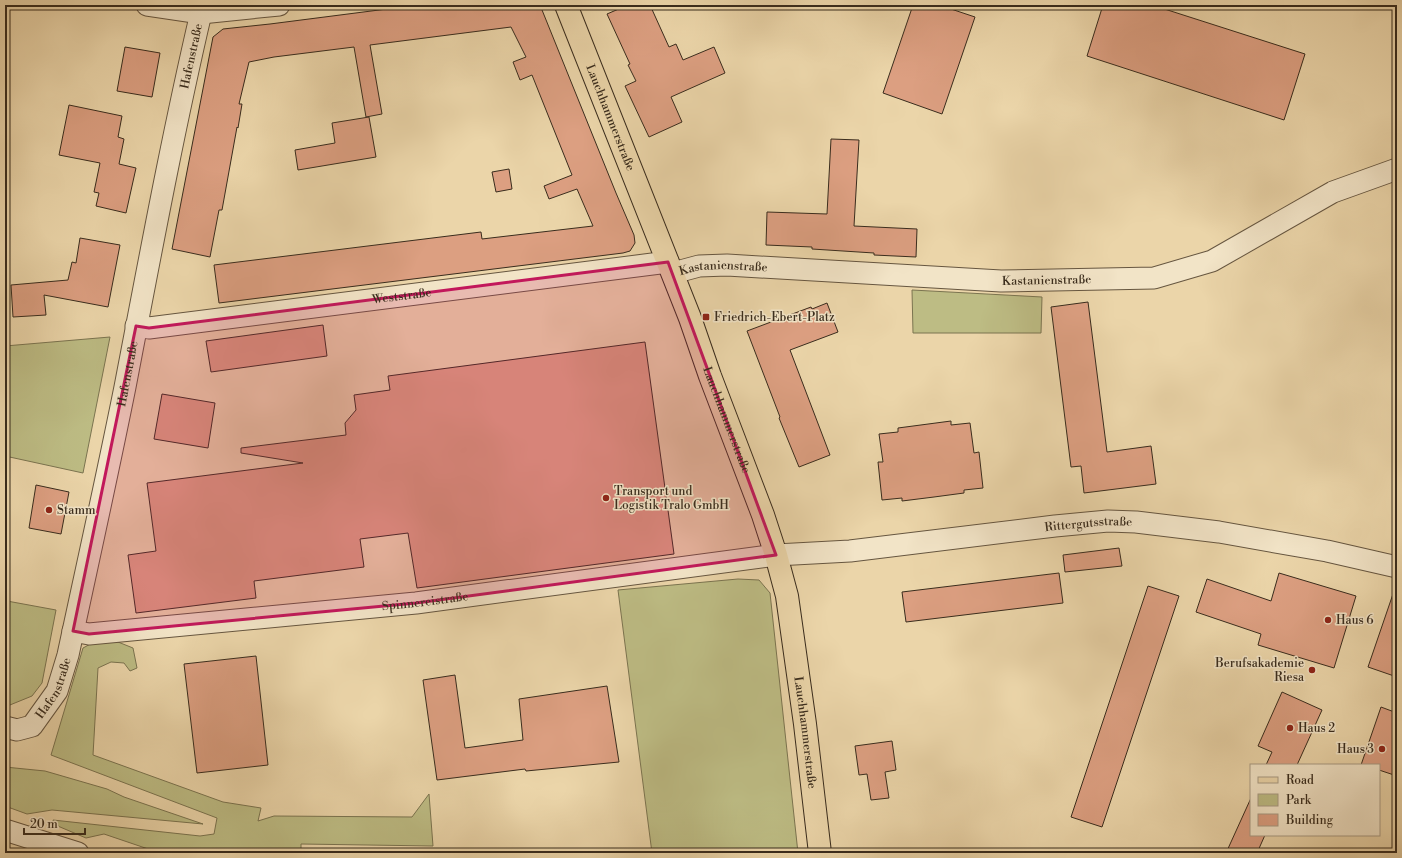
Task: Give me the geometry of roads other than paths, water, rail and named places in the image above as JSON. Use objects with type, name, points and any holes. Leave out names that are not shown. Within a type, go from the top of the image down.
[{"type":"main road","name":"Lauchhammerstraße","points":[[566,5],[670,267],[753,487],[776,555],[787,596],[806,732],[820,853]]},
{"type":"street","points":[[147,5],[201,9],[279,5]]},
{"type":"street","name":"Hafenstraße","points":[[5,727],[17,730],[32,726],[57,691],[68,655],[125,387],[186,74],[201,9]]},
{"type":"street","name":"Kastanienstraße","points":[[670,267],[727,266],[1001,281],[1154,278],[1212,261],[1333,192],[1397,169]]},
{"type":"street","name":"Weststraße","points":[[136,326],[149,328],[670,267]]},
{"type":"street","name":"Rittergutsstraße","points":[[776,555],[850,550],[1108,521],[1136,522],[1219,532],[1327,551],[1397,567]]},
{"type":"street","name":"Spinnereistraße","points":[[73,631],[89,634],[416,603],[776,555]]},
{"type":"street","points":[[5,830],[78,853]]},
{"type":"place","name":"Friedrich-Ebert-Platz","points":[[706,317]]},
{"type":"place","name":"Transport und Logistik Tralo GmbH","points":[[606,498]]},
{"type":"place","name":"Stamm","points":[[49,510]]},
{"type":"place","name":"Haus 6","points":[[1328,620]]},
{"type":"place","name":"Berufsakademie Riesa","points":[[1312,670]]},
{"type":"place","name":"Haus 2","points":[[1290,728]]},
{"type":"place","name":"Haus 3","points":[[1382,749]]}]
